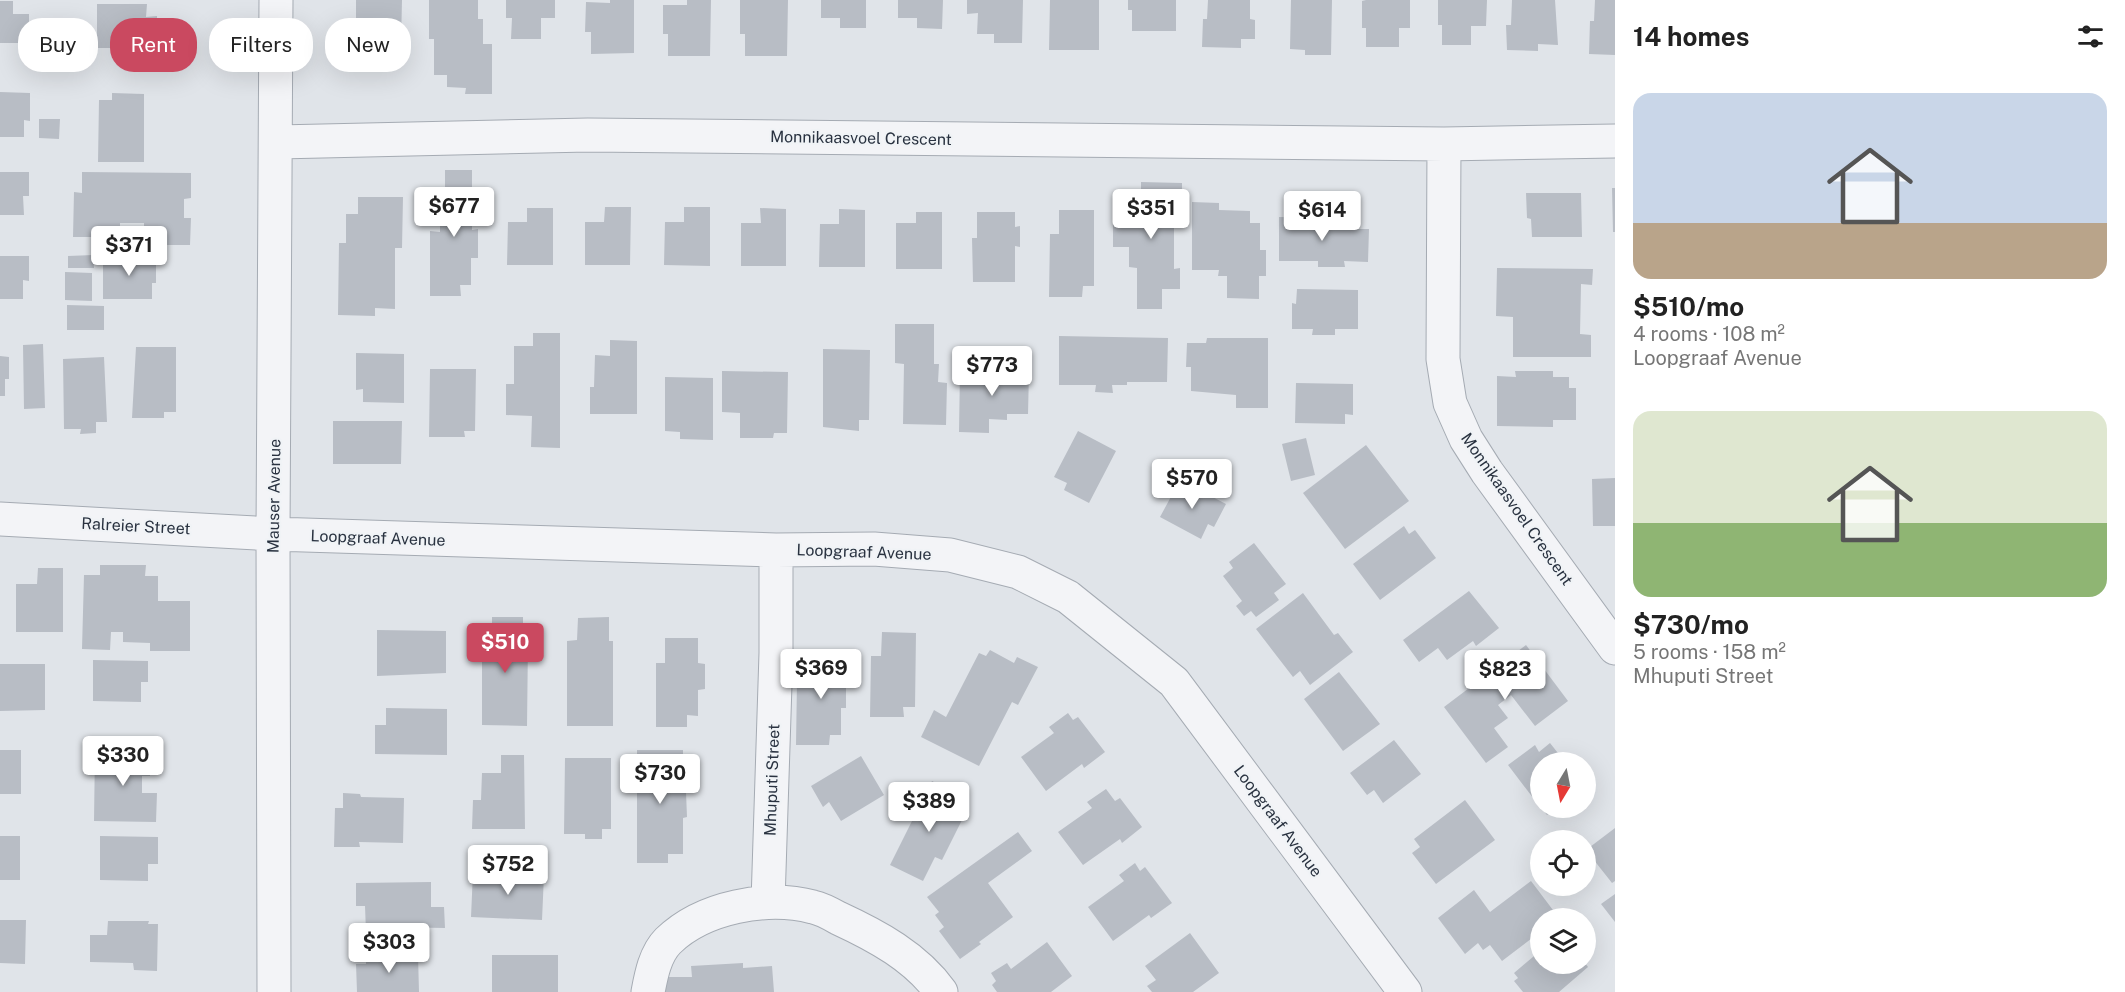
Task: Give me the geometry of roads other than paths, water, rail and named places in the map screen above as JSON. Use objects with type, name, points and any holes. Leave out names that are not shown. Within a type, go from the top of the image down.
[{"type":"street","name":"Mauser Avenue","points":[[274,992],[273,534],[278,142],[276,0]]},
{"type":"street","name":"Monnikaasvoel Crescent","points":[[278,142],[588,135],[1443,144],[1615,141]]},
{"type":"street","name":"Monnikaasvoel Crescent","points":[[1443,144],[1443,359],[1450,403],[1466,439],[1487,472],[1615,648]]},
{"type":"street","name":"Ralreier Street","points":[[0,519],[273,534]]},
{"type":"street","name":"Loopgraaf Avenue","points":[[273,534],[776,550],[874,549],[950,555],[1018,572],[1068,597],[1174,682],[1406,992]]},
{"type":"street","name":"Mhuputi Street","points":[[768,902],[776,653],[776,550]]},
{"type":"street","points":[[648,992],[653,967],[666,943],[691,924],[726,910],[768,902],[814,907],[877,936],[928,975],[941,992]]}]
